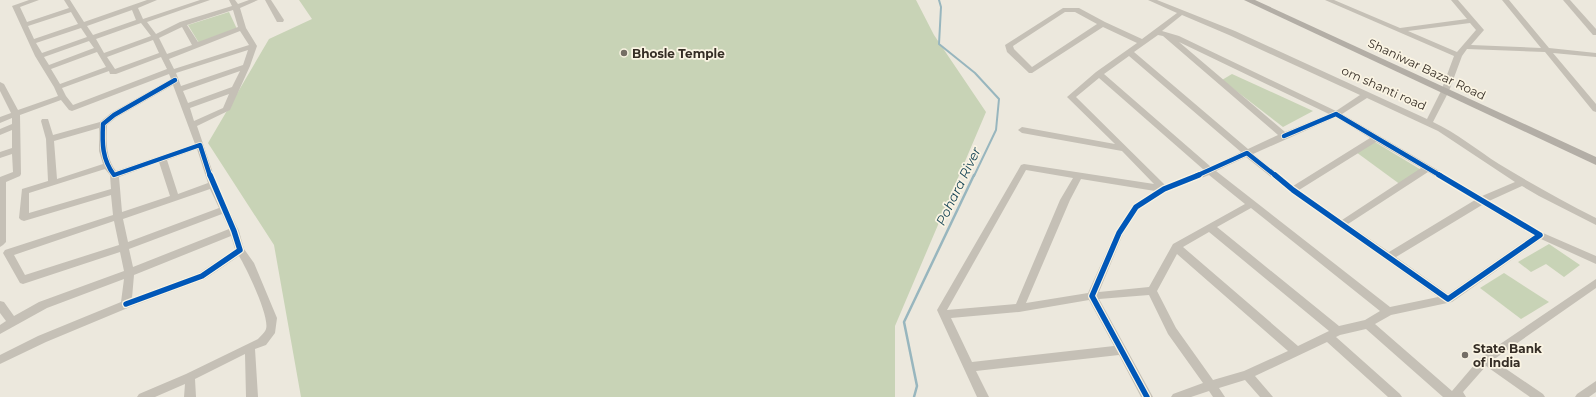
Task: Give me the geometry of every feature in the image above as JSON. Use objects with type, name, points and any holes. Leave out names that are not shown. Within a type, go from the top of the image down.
[{"type":"main road","name":"Shaniwar Bazar Road","points":[[1248,0],[1596,156]]},
{"type":"main road","points":[[1258,0],[1445,89]]},
{"type":"main road","name":"Shaniwar Bazar Road","points":[[1445,89],[1596,161]]},
{"type":"street","points":[[36,0],[16,6],[39,56],[58,87],[62,97],[72,108],[253,46]]},
{"type":"street","points":[[67,0],[113,72],[197,46],[242,28]]},
{"type":"street","points":[[32,42],[154,0]]},
{"type":"street","points":[[39,56],[207,0]]},
{"type":"street","points":[[47,68],[155,37],[234,3],[255,0]]},
{"type":"street","points":[[268,0],[280,20]]},
{"type":"street","name":"om shanti road","points":[[1151,0],[1232,34],[1429,123],[1441,129],[1522,182],[1596,222]]},
{"type":"street","points":[[1328,0],[1458,55]]},
{"type":"street","points":[[1429,123],[1445,89],[1458,55],[1480,30],[1454,0]]},
{"type":"street","points":[[1505,0],[1596,109]]},
{"type":"street","points":[[1566,0],[1592,25],[1596,33]]},
{"type":"street","points":[[234,3],[242,28],[253,46]]},
{"type":"street","points":[[134,6],[142,21],[155,37],[173,74],[213,185],[234,231],[240,250],[249,263],[272,318],[271,330],[262,342],[190,377],[143,397]]},
{"type":"street","points":[[24,25],[73,9]]},
{"type":"street","points":[[1102,24],[1032,71],[1010,50],[1009,45],[1063,10],[1076,10],[1102,24],[1142,42]]},
{"type":"street","points":[[1164,189],[1125,148],[1071,97],[1142,42],[1161,33],[1182,13]]},
{"type":"street","points":[[1398,30],[1472,21]]},
{"type":"street","points":[[183,24],[197,46]]},
{"type":"street","points":[[1161,33],[1176,38],[1336,114],[1540,235],[1596,260]]},
{"type":"street","points":[[1161,33],[1284,136]]},
{"type":"street","points":[[192,125],[226,110],[246,66],[253,46]]},
{"type":"street","points":[[1466,46],[1547,50],[1596,55]]},
{"type":"street","points":[[1129,52],[1247,153],[1293,190],[1448,299]]},
{"type":"street","points":[[179,90],[246,66]]},
{"type":"street","points":[[58,87],[110,68]]},
{"type":"street","points":[[50,139],[103,124],[114,114],[173,74]]},
{"type":"street","points":[[1099,74],[1210,171],[1388,310]]},
{"type":"street","points":[[0,84],[3,95],[16,114],[17,174],[1,181],[2,236],[0,243]]},
{"type":"street","points":[[186,107],[235,89]]},
{"type":"street","points":[[1092,296],[1119,232],[1136,207],[1164,189],[1210,171],[1284,136],[1336,114],[1367,94]]},
{"type":"street","points":[[0,120],[62,97]]},
{"type":"street","points":[[45,121],[50,139],[53,183]]},
{"type":"street","points":[[103,124],[102,141],[106,166],[114,175],[114,191],[118,218],[129,273],[126,304]]},
{"type":"street","points":[[0,132],[16,126]]},
{"type":"street","points":[[1022,130],[1125,148]]},
{"type":"street","points":[[1293,190],[1376,138]]},
{"type":"street","points":[[114,175],[200,146]]},
{"type":"street","points":[[0,155],[16,150]]},
{"type":"street","points":[[162,159],[175,198]]},
{"type":"street","points":[[106,166],[26,190],[24,218],[114,191]]},
{"type":"street","points":[[983,397],[942,310],[1024,167],[1164,189]]},
{"type":"street","points":[[1342,224],[1428,168]]},
{"type":"street","points":[[1019,308],[1065,200],[1078,176]]},
{"type":"street","points":[[1389,257],[1482,200],[1522,182]]},
{"type":"street","points":[[213,185],[118,218],[8,253],[23,280],[124,247],[224,210]]},
{"type":"street","points":[[1152,291],[1176,248],[1252,204]]},
{"type":"street","points":[[1210,227],[1333,334],[1396,397]]},
{"type":"street","points":[[0,330],[43,305],[129,273],[234,231]]},
{"type":"street","points":[[1177,397],[1247,375],[1333,334],[1368,324],[1388,310],[1448,299],[1540,235]]},
{"type":"street","points":[[1176,248],[1297,352]]},
{"type":"street","points":[[0,360],[42,339],[126,304],[202,276],[240,250]]},
{"type":"street","points":[[1460,397],[1457,391],[1485,360],[1596,283]]},
{"type":"street","points":[[944,314],[1019,308],[1092,296],[1152,291]]},
{"type":"street","points":[[1152,291],[1172,332],[1219,397]]},
{"type":"street","points":[[1092,296],[1147,397]]},
{"type":"street","points":[[0,305],[13,322]]},
{"type":"street","points":[[1368,324],[1451,397]]},
{"type":"street","points":[[250,348],[252,397]]},
{"type":"street","points":[[969,367],[1121,350]]},
{"type":"street","points":[[1485,360],[1539,397]]},
{"type":"street","points":[[1247,375],[1267,397]]},
{"type":"street","points":[[190,377],[190,397]]},
{"type":"street","points":[[1581,397],[1596,386]]},
{"type":"green space","points":[[299,0],[916,0],[934,35],[986,112],[895,326],[895,397],[301,397],[274,245],[208,143],[269,39],[312,19]]},
{"type":"green space","points":[[229,12],[237,29],[199,43],[188,25]]},
{"type":"green space","points":[[1232,74],[1313,111],[1283,127],[1222,80]]},
{"type":"green space","points":[[1375,142],[1423,171],[1401,185],[1356,152]]},
{"type":"green space","points":[[1549,244],[1580,265],[1564,277],[1546,264],[1531,272],[1518,262]]},
{"type":"green space","points":[[1504,273],[1549,302],[1521,319],[1480,288]]},
{"type":"waterway","name":"Pohara River","points":[[939,0],[941,7],[939,44],[975,73],[999,99],[996,130],[974,176]]},
{"type":"waterway","name":"Pohara River","points":[[914,397],[917,386],[904,322],[974,175]]},
{"type":"cycle path","points":[[126,304],[202,276],[240,250],[234,231],[213,185],[200,145],[114,175],[107,163],[103,151],[103,124],[114,115],[175,80]]},
{"type":"cycle path","points":[[1147,397],[1092,296],[1119,233],[1136,207],[1164,189],[1210,171],[1247,153],[1293,190],[1448,299],[1540,235],[1336,114],[1284,136]]},
{"type":"place","name":"Bhosle Temple","points":[[624,53]]},
{"type":"place","name":"State Bank of India","points":[[1465,355]]}]
